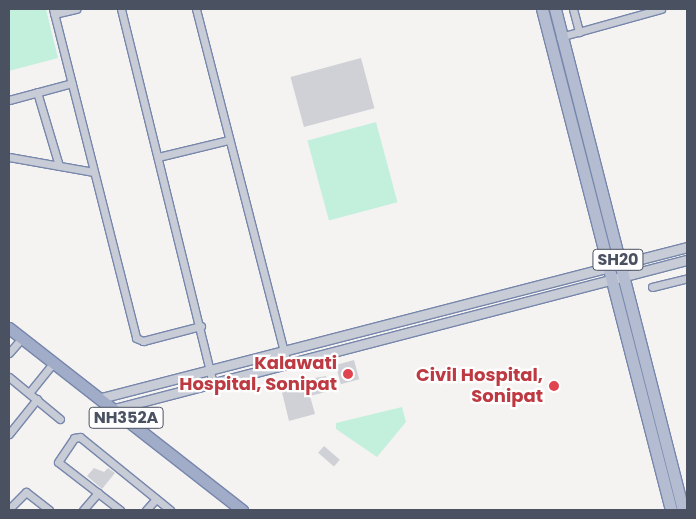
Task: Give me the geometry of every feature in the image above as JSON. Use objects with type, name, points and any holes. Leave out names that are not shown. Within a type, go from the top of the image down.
[{"type":"highway","name":"NH352A","points":[[9,328],[242,510]]},
{"type":"main road","name":"SH20","points":[[542,9],[614,266]]},
{"type":"main road","name":"SH20","points":[[555,9],[671,510]]},
{"type":"main road","name":"SH20","points":[[617,278],[683,510]]},
{"type":"street","points":[[76,9],[54,12],[136,338],[143,342],[201,326]]},
{"type":"street","points":[[121,9],[212,370],[213,383]]},
{"type":"street","points":[[196,9],[287,364]]},
{"type":"street","points":[[573,9],[578,32]]},
{"type":"street","points":[[550,40],[662,9]]},
{"type":"street","points":[[9,100],[72,83]]},
{"type":"street","points":[[37,92],[59,166]]},
{"type":"street","points":[[158,158],[229,140]]},
{"type":"street","points":[[9,157],[94,172]]},
{"type":"street","points":[[101,398],[687,247]]},
{"type":"street","points":[[114,409],[687,260]]},
{"type":"street","points":[[652,287],[687,278]]},
{"type":"street","points":[[9,353],[22,338]]},
{"type":"street","points":[[29,393],[54,362]]},
{"type":"street","points":[[9,377],[60,418]]},
{"type":"street","points":[[9,434],[36,399]]},
{"type":"street","points":[[120,510],[58,460],[77,436],[170,510]]},
{"type":"street","points":[[9,508],[26,492],[49,510]]},
{"type":"street","points":[[83,510],[98,493]]},
{"type":"street","points":[[146,510],[156,499]]},
{"type":"green space","points":[[9,9],[46,9],[58,58],[9,71]]},
{"type":"green space","points":[[376,122],[397,202],[329,221],[307,140]]},
{"type":"green space","points":[[402,407],[406,422],[377,457],[336,429],[336,423]]},
{"type":"building","points":[[361,58],[374,108],[304,127],[290,77]]},
{"type":"building","points":[[354,360],[359,379],[341,384],[336,365]]},
{"type":"building","points":[[326,376],[330,391],[310,396],[315,414],[289,421],[280,384]]},
{"type":"building","points":[[324,446],[340,460],[334,467],[318,453]]},
{"type":"building","points":[[94,468],[104,472],[108,468],[115,473],[102,489],[87,476]]},
{"type":"place","name":"Kalawati Hospital, Sonipat","points":[[348,374]]},
{"type":"place","name":"Civil Hospital, Sonipat","points":[[554,386]]}]
